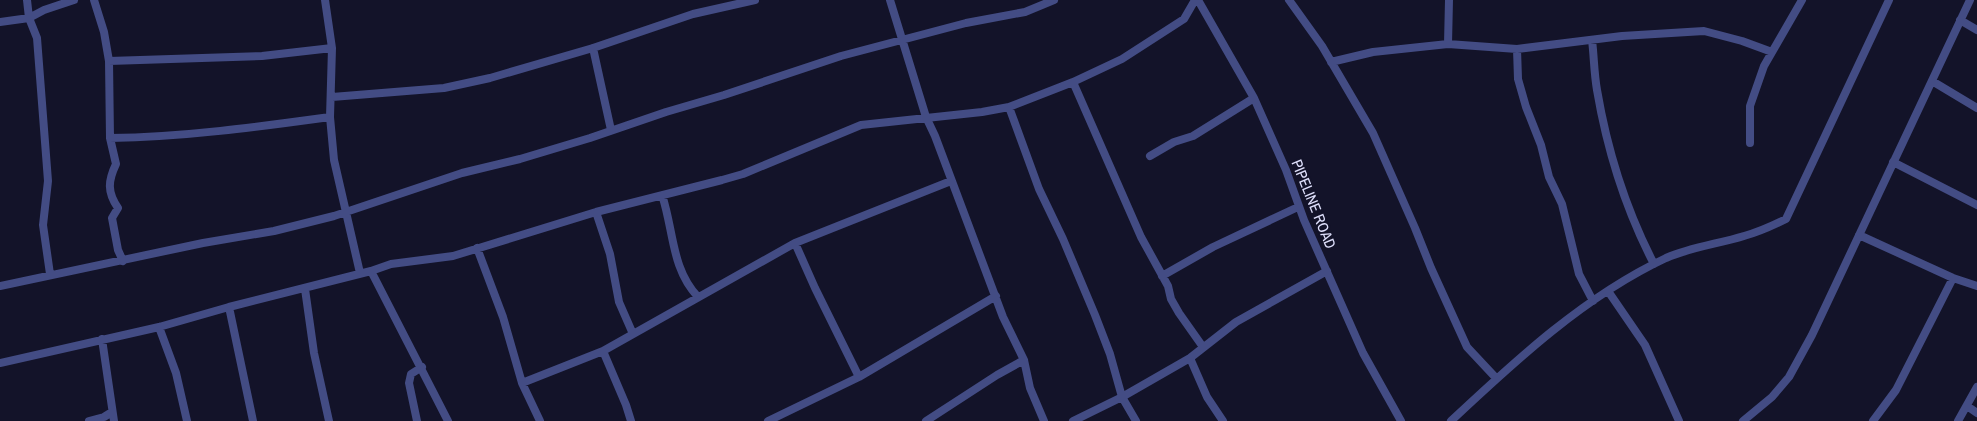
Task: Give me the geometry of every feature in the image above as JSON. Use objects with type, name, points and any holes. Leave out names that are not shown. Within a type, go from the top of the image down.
[{"type":"street","points":[[27,0],[29,18],[37,38],[48,181],[43,225],[50,274]]},
{"type":"street","points":[[0,22],[29,18],[44,10],[74,0]]},
{"type":"street","points":[[94,0],[104,32],[109,61],[110,138],[116,164],[110,177],[109,187],[118,208],[112,218],[118,250],[123,261]]},
{"type":"street","points":[[325,0],[332,48],[330,117],[334,160],[360,273]]},
{"type":"street","points":[[332,97],[444,88],[490,78],[593,48],[694,14],[738,2],[755,0]]},
{"type":"street","points":[[890,0],[904,40],[926,118],[935,136],[1003,317],[1024,360],[1030,388],[1044,421]]},
{"type":"street","points":[[0,286],[203,243],[274,231],[345,213],[462,172],[520,158],[733,93],[841,56],[966,23],[1025,12],[1054,0]]},
{"type":"street","points":[[0,363],[159,327],[229,307],[305,289],[391,264],[453,256],[596,212],[743,174],[861,124],[982,112],[1009,107],[1073,82],[1122,59],[1184,19],[1197,0]]},
{"type":"street","name":"PIPELINE ROAD","points":[[1197,0],[1254,98],[1286,170],[1298,207],[1363,353],[1401,421]]},
{"type":"street","points":[[1289,0],[1322,46],[1373,133],[1412,219],[1430,268],[1467,347],[1496,378]]},
{"type":"street","points":[[1448,44],[1449,0]]},
{"type":"street","points":[[1750,143],[1750,106],[1764,66],[1802,0]]},
{"type":"street","points":[[1451,421],[1496,378],[1593,301],[1632,275],[1669,257],[1695,248],[1767,229],[1786,219],[1890,0]]},
{"type":"street","points":[[1743,421],[1772,397],[1789,377],[1812,335],[1970,0]]},
{"type":"street","points":[[1960,20],[1977,30]]},
{"type":"street","points":[[1331,62],[1373,52],[1448,44],[1517,49],[1622,36],[1704,31],[1742,41],[1772,52]]},
{"type":"street","points":[[1592,40],[1596,88],[1606,134],[1640,236],[1654,264]]},
{"type":"street","points":[[109,61],[262,56],[332,48]]},
{"type":"street","points":[[593,48],[611,130]]},
{"type":"street","points":[[1517,49],[1518,79],[1526,107],[1541,145],[1549,177],[1562,204],[1579,274],[1593,301]]},
{"type":"street","points":[[1932,81],[1977,108]]},
{"type":"street","points":[[1073,82],[1117,180],[1127,208],[1168,286],[1171,299],[1203,347]]},
{"type":"street","points":[[1150,156],[1174,142],[1193,136],[1254,98]]},
{"type":"street","points":[[1009,107],[1038,189],[1063,239],[1095,315],[1110,354],[1122,397],[1136,421]]},
{"type":"street","points":[[110,138],[148,138],[245,129],[330,117]]},
{"type":"street","points":[[1894,162],[1977,205]]},
{"type":"street","points":[[522,384],[603,351],[795,243],[951,181]]},
{"type":"street","points":[[662,195],[679,270],[689,287],[698,296]]},
{"type":"street","points":[[1162,276],[1213,246],[1298,207]]},
{"type":"street","points":[[596,212],[610,254],[619,302],[633,334]]},
{"type":"street","points":[[1859,235],[1953,278],[1977,286]]},
{"type":"street","points":[[795,243],[858,377]]},
{"type":"street","points":[[477,248],[503,317],[522,384],[540,421]]},
{"type":"street","points":[[371,271],[422,367],[448,421]]},
{"type":"street","points":[[1073,421],[1122,397],[1190,358],[1236,322],[1327,271]]},
{"type":"street","points":[[1873,421],[1896,390],[1953,278]]},
{"type":"street","points":[[305,289],[314,353],[329,421]]},
{"type":"street","points":[[1608,291],[1645,345],[1679,421]]},
{"type":"street","points":[[768,421],[858,377],[996,296]]},
{"type":"street","points":[[229,307],[253,421]]},
{"type":"street","points":[[159,327],[176,373],[187,421]]},
{"type":"street","points":[[102,339],[114,421]]},
{"type":"street","points":[[603,351],[631,421]]},
{"type":"street","points":[[1190,358],[1207,397],[1223,421]]},
{"type":"street","points":[[926,421],[997,375],[1024,360]]},
{"type":"street","points":[[416,421],[409,383],[411,374],[422,367]]},
{"type":"street","points":[[1958,421],[1977,387]]},
{"type":"street","points":[[1967,406],[1977,413]]},
{"type":"street","points":[[89,421],[104,417],[112,412]]}]
